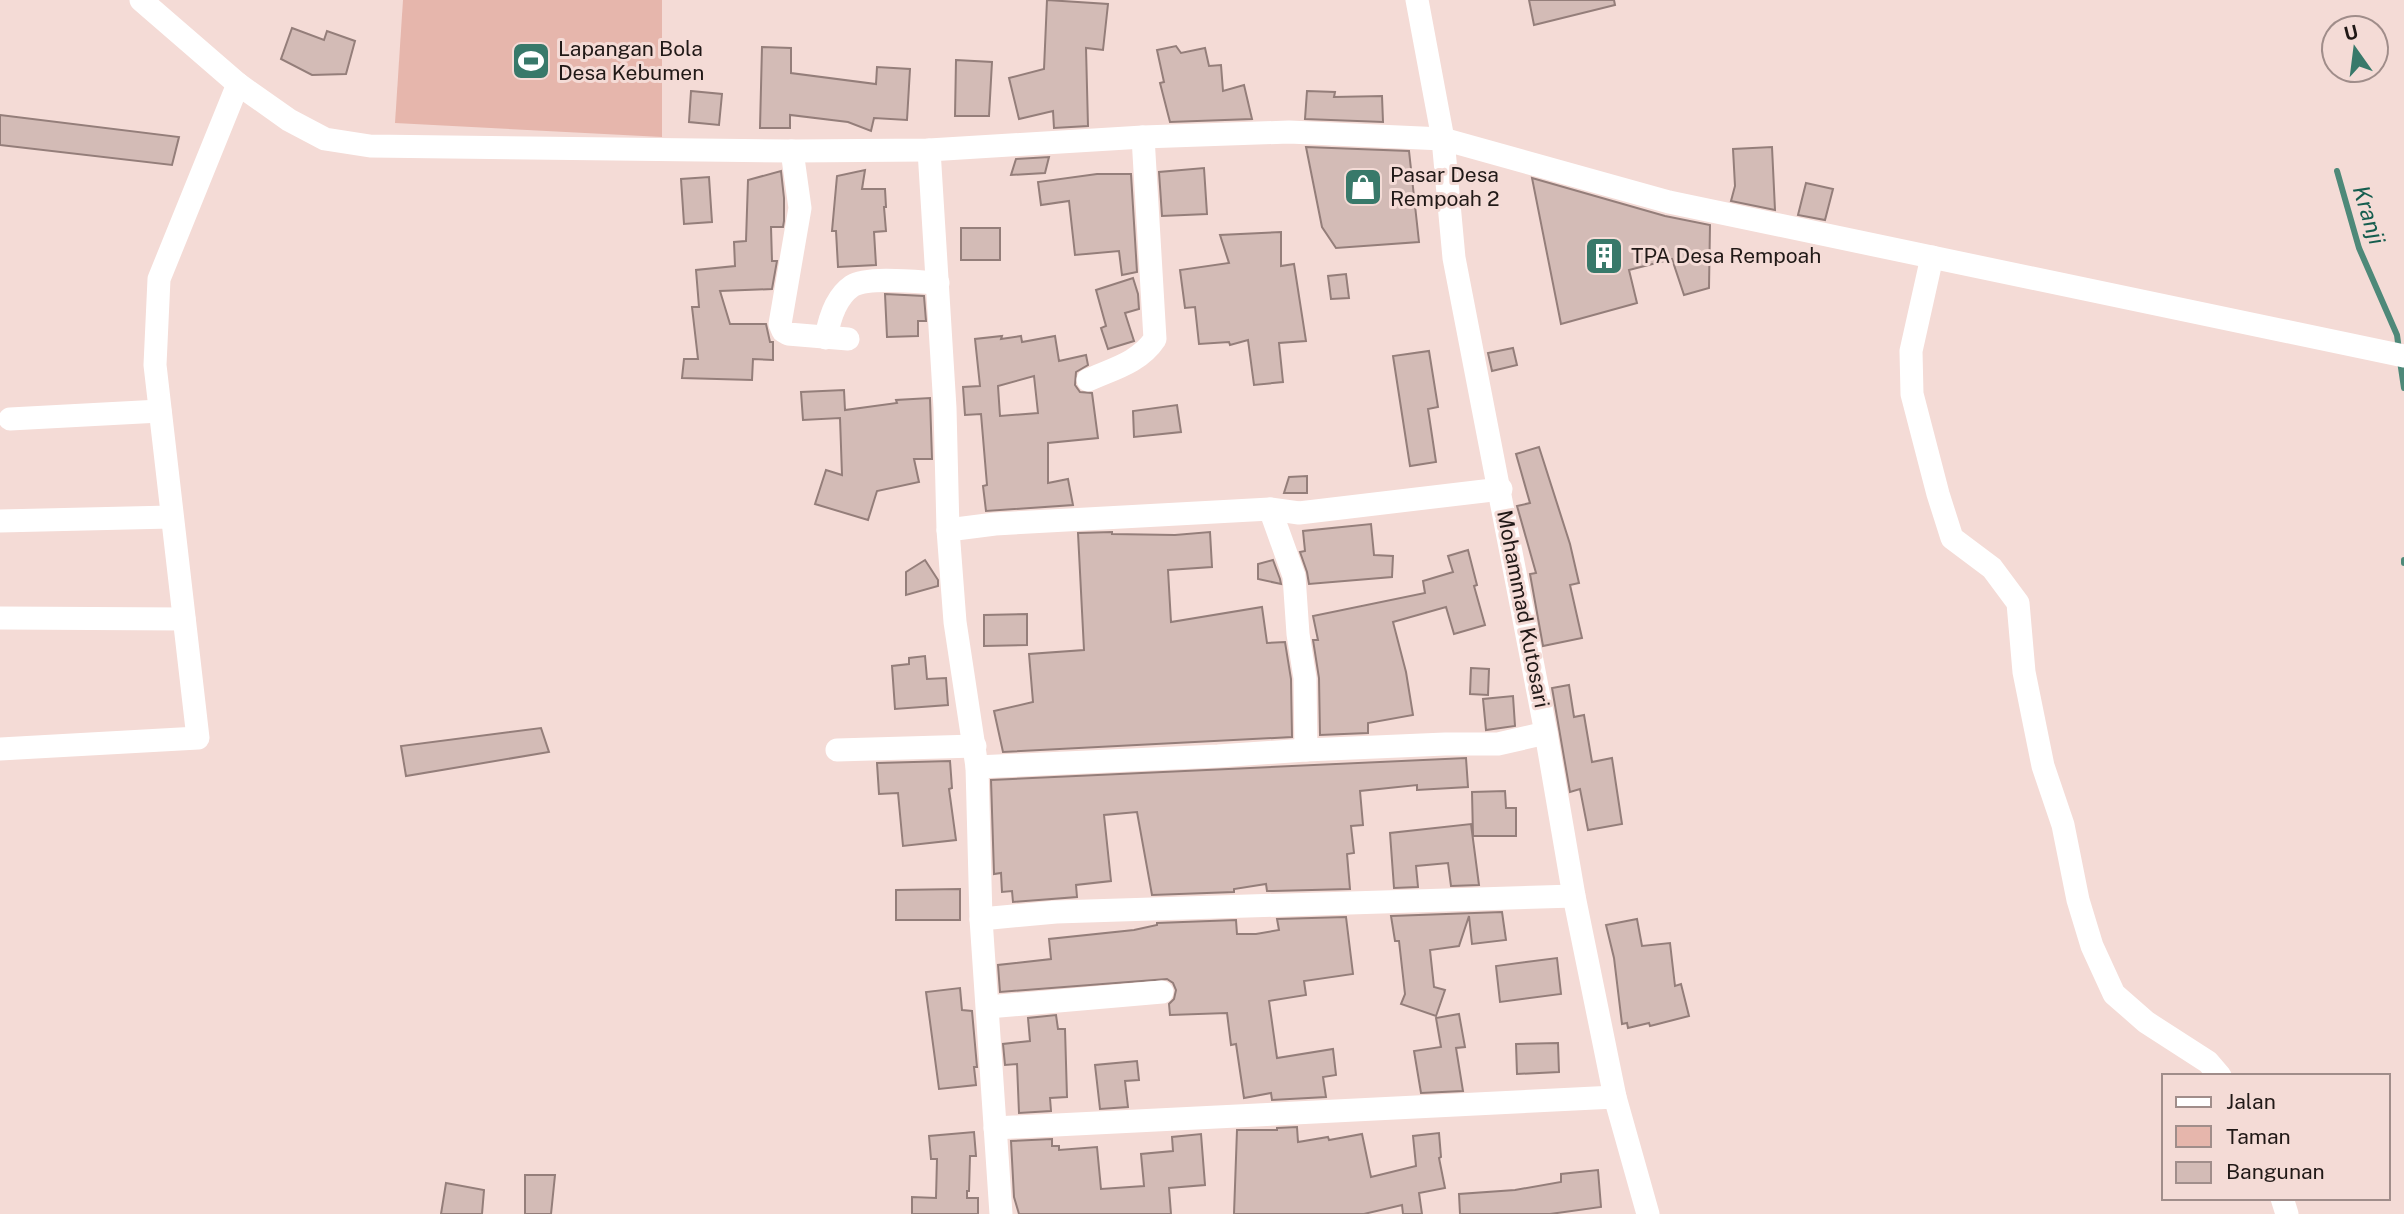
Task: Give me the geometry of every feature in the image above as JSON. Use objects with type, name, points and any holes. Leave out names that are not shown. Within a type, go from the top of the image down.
[{"type":"street","points":[[141,0],[238,85],[289,120],[325,139],[370,146],[792,150],[929,150],[1143,137],[1289,132],[1443,139],[1670,202],[2404,356]]},
{"type":"street","name":"Mohammad Kutosari","points":[[1417,0],[1443,139],[1454,258],[1501,489],[1574,896],[1615,1097],[1648,1214]]},
{"type":"street","points":[[0,750],[198,738],[155,365],[159,279],[238,85]]},
{"type":"street","points":[[1088,380],[1136,359],[1147,351],[1154,339],[1143,137]]},
{"type":"street","points":[[792,150],[800,208],[780,324],[783,331],[788,334],[837,339],[828,324],[838,302],[853,285],[881,280],[939,283]]},
{"type":"street","points":[[929,150],[939,283],[948,530],[955,622],[976,756],[981,919],[1001,1214]]},
{"type":"street","points":[[1932,257],[1911,351],[1912,394],[1952,538],[1992,568],[2018,603],[2024,672],[2043,766],[2063,825],[2078,900],[2092,946],[2114,994],[2146,1023],[2208,1062],[2218,1074]]},
{"type":"street","points":[[10,419],[160,411]]},
{"type":"street","points":[[948,530],[995,524],[1270,509],[1299,513],[1501,489]]},
{"type":"street","points":[[1270,509],[1294,576],[1298,634],[1306,678],[1306,750]]},
{"type":"street","points":[[0,521],[172,516]]},
{"type":"street","points":[[0,618],[184,619]]},
{"type":"street","points":[[837,750],[976,756],[1218,756],[1445,744],[1498,744],[1546,733]]},
{"type":"street","points":[[981,919],[1056,912],[1574,896]]},
{"type":"street","points":[[988,1007],[1161,992]]},
{"type":"street","points":[[995,1128],[1615,1097]]},
{"type":"green space","name":"Lapangan Bola Desa Kebumen","points":[[403,0],[662,0],[662,137],[395,123]]},
{"type":"building","points":[[1047,0],[1108,4],[1103,50],[1086,48],[1088,126],[1054,128],[1053,111],[1019,119],[1009,78],[1044,69]]},
{"type":"building","points":[[1529,0],[1614,0],[1615,5],[1534,25]]},
{"type":"building","points":[[292,28],[324,40],[327,31],[355,41],[346,74],[312,75],[281,59]]},
{"type":"building","points":[[1176,46],[1181,53],[1205,48],[1209,66],[1221,65],[1223,91],[1244,85],[1252,119],[1170,122],[1160,83],[1164,82],[1157,50]]},
{"type":"building","points":[[762,47],[791,48],[791,73],[876,84],[877,67],[910,69],[907,120],[874,118],[871,131],[848,122],[790,115],[790,128],[760,128]]},
{"type":"building","points":[[956,60],[992,62],[989,116],[955,116]]},
{"type":"building","points":[[691,91],[722,94],[719,125],[689,122]]},
{"type":"building","points":[[1307,91],[1335,92],[1334,97],[1382,96],[1383,122],[1305,119]]},
{"type":"building","points":[[0,115],[179,137],[172,165],[0,145]]},
{"type":"building","name":"Pasar Desa Rempoah 2","points":[[1306,147],[1409,151],[1419,242],[1336,248],[1322,227]]},
{"type":"building","points":[[1772,147],[1775,210],[1731,201],[1735,186],[1733,149]]},
{"type":"building","points":[[1049,157],[1045,173],[1011,175],[1016,159]]},
{"type":"building","points":[[1204,168],[1207,214],[1162,216],[1159,172]]},
{"type":"building","points":[[865,170],[862,189],[885,189],[886,231],[874,232],[876,265],[838,267],[836,231],[832,231],[837,176]]},
{"type":"building","points":[[781,171],[784,221],[783,227],[771,227],[772,261],[777,261],[772,289],[720,291],[730,324],[766,324],[770,342],[773,342],[773,360],[753,359],[752,380],[682,378],[684,359],[698,359],[692,307],[699,307],[696,270],[735,266],[734,242],[746,241],[748,180]]},
{"type":"building","points":[[1097,174],[1131,174],[1137,272],[1122,275],[1119,251],[1075,255],[1069,201],[1041,205],[1038,182]]},
{"type":"building","points":[[709,177],[712,222],[684,224],[681,179]]},
{"type":"building","name":"TPA Desa Rempoah","points":[[1532,178],[1665,216],[1710,225],[1709,288],[1684,295],[1672,259],[1629,270],[1637,303],[1561,324]]},
{"type":"building","points":[[1806,183],[1833,189],[1825,220],[1798,215]]},
{"type":"building","points":[[961,228],[1000,228],[1000,260],[961,260]]},
{"type":"building","points":[[1281,232],[1281,266],[1294,264],[1306,341],[1279,343],[1283,382],[1254,385],[1248,340],[1230,345],[1229,342],[1199,344],[1195,307],[1185,308],[1180,270],[1229,263],[1220,235]]},
{"type":"building","points":[[1346,274],[1349,298],[1331,299],[1328,276]]},
{"type":"building","points":[[1133,278],[1139,309],[1125,313],[1134,341],[1108,349],[1101,328],[1106,326],[1096,290]]},
{"type":"building","points":[[885,294],[924,296],[926,321],[918,321],[918,336],[887,337]]},
{"type":"building","points":[[1021,336],[1022,342],[1055,336],[1059,361],[1086,355],[1088,365],[1076,372],[1075,385],[1080,392],[1092,393],[1098,438],[1048,443],[1048,483],[1068,479],[1073,505],[986,511],[983,486],[987,485],[981,414],[965,415],[963,387],[980,386],[975,339]],"holes":[[[1034,376],[1038,413],[1000,416],[998,386]]]},
{"type":"building","points":[[1513,348],[1517,365],[1492,371],[1488,353]]},
{"type":"building","points":[[1429,351],[1438,407],[1428,409],[1436,462],[1410,466],[1393,356]]},
{"type":"building","points":[[844,390],[845,410],[897,403],[896,400],[930,398],[932,459],[914,459],[919,482],[877,491],[868,520],[815,504],[826,470],[842,475],[840,418],[803,420],[801,392]]},
{"type":"building","points":[[1177,405],[1181,432],[1134,437],[1133,411]]},
{"type":"building","points":[[1539,447],[1570,544],[1579,583],[1570,585],[1582,638],[1543,646],[1530,574],[1536,573],[1517,506],[1530,503],[1516,454]]},
{"type":"building","points":[[1307,476],[1307,493],[1284,493],[1289,477]]},
{"type":"building","points":[[1371,524],[1374,555],[1393,556],[1392,577],[1309,584],[1300,552],[1305,551],[1303,531]]},
{"type":"building","points":[[1210,532],[1212,567],[1168,570],[1171,622],[1262,607],[1267,643],[1285,642],[1291,679],[1292,737],[1003,752],[994,711],[1033,702],[1029,654],[1084,650],[1078,533],[1175,535]]},
{"type":"building","points":[[1468,550],[1477,585],[1474,586],[1485,625],[1454,634],[1446,607],[1393,622],[1406,672],[1413,715],[1368,723],[1368,733],[1320,735],[1319,678],[1313,640],[1318,640],[1313,616],[1425,593],[1423,581],[1453,572],[1448,556]]},
{"type":"building","points":[[925,560],[938,580],[938,586],[906,595],[906,572]]},
{"type":"building","points":[[1273,560],[1281,584],[1258,579],[1258,564]]},
{"type":"building","points":[[1027,614],[1027,645],[984,646],[984,615]]},
{"type":"building","points":[[925,656],[927,679],[946,678],[948,705],[895,709],[892,666],[909,664],[909,658]]},
{"type":"building","points":[[1471,668],[1489,669],[1488,695],[1470,694]]},
{"type":"building","points":[[1569,685],[1574,717],[1584,715],[1592,762],[1612,758],[1622,824],[1588,830],[1580,789],[1570,792],[1552,688]]},
{"type":"building","points":[[1513,696],[1515,726],[1486,730],[1483,699]]},
{"type":"building","points":[[541,728],[549,752],[406,776],[401,746]]},
{"type":"building","points":[[1466,758],[1468,787],[1417,790],[1417,785],[1360,791],[1363,825],[1351,826],[1354,853],[1347,854],[1350,889],[1267,891],[1266,884],[1234,889],[1234,892],[1152,895],[1137,812],[1104,815],[1111,881],[1076,885],[1077,897],[1013,902],[1012,891],[1002,892],[1001,873],[994,874],[991,780]]},
{"type":"building","points":[[950,761],[952,788],[949,789],[956,840],[903,846],[898,793],[879,794],[877,763]]},
{"type":"building","points":[[1505,791],[1506,808],[1516,808],[1516,836],[1473,836],[1472,792]]},
{"type":"building","points":[[1471,824],[1479,885],[1451,886],[1448,863],[1416,866],[1418,887],[1394,888],[1390,833]]},
{"type":"building","points":[[960,889],[960,920],[896,920],[896,890]]},
{"type":"building","points":[[1502,912],[1506,940],[1472,944],[1469,916],[1459,946],[1430,950],[1434,987],[1445,990],[1436,1016],[1401,1004],[1405,994],[1399,941],[1395,941],[1391,916]]},
{"type":"building","points":[[1346,917],[1353,974],[1304,981],[1306,995],[1269,1001],[1277,1058],[1333,1049],[1336,1075],[1323,1077],[1326,1097],[1272,1100],[1271,1093],[1244,1098],[1236,1044],[1231,1045],[1227,1013],[1170,1015],[1169,1004],[1174,999],[1176,990],[1173,983],[1167,979],[1000,992],[998,965],[1051,959],[1049,939],[1134,930],[1157,923],[1236,920],[1237,934],[1256,934],[1279,930],[1277,919]]},
{"type":"building","points":[[1637,919],[1642,946],[1670,943],[1675,986],[1681,984],[1689,1016],[1650,1026],[1649,1023],[1628,1028],[1627,1023],[1622,1024],[1614,958],[1606,925]]},
{"type":"building","points":[[1557,958],[1561,994],[1500,1002],[1496,966]]},
{"type":"building","points":[[960,988],[962,1010],[972,1011],[976,1085],[939,1089],[926,992]]},
{"type":"building","points":[[1459,1014],[1465,1047],[1456,1048],[1463,1091],[1421,1093],[1414,1051],[1441,1047],[1436,1018]]},
{"type":"building","points":[[1056,1015],[1058,1029],[1065,1029],[1067,1097],[1050,1098],[1051,1111],[1019,1113],[1017,1064],[1005,1065],[1003,1044],[1030,1041],[1028,1018]]},
{"type":"building","points":[[1558,1043],[1559,1072],[1517,1074],[1516,1044]]},
{"type":"building","points":[[1137,1061],[1139,1080],[1125,1081],[1128,1107],[1100,1109],[1095,1065]]},
{"type":"building","points":[[1297,1127],[1298,1142],[1362,1134],[1371,1177],[1416,1166],[1413,1136],[1439,1133],[1439,1158],[1445,1188],[1419,1193],[1422,1214],[1403,1214],[1402,1205],[1364,1214],[1234,1214],[1237,1130]]},
{"type":"building","points":[[974,1132],[976,1156],[970,1156],[967,1198],[978,1198],[978,1214],[912,1214],[912,1197],[936,1198],[937,1159],[931,1159],[929,1136]]},
{"type":"building","points":[[1201,1134],[1205,1185],[1169,1188],[1171,1214],[1019,1214],[1014,1197],[1011,1141],[1052,1139],[1052,1146],[1059,1146],[1059,1150],[1097,1147],[1101,1189],[1144,1186],[1141,1154],[1173,1151],[1172,1137]]},
{"type":"building","points":[[1598,1170],[1601,1207],[1550,1214],[1460,1214],[1459,1194],[1515,1190],[1561,1182],[1561,1174]]},
{"type":"building","points":[[525,1175],[555,1175],[551,1214],[525,1214]]},
{"type":"building","points":[[446,1183],[484,1190],[482,1214],[441,1214]]},
{"type":"waterway","name":"Kranji","points":[[2337,171],[2359,248],[2397,335],[2399,350]]},
{"type":"waterway","name":"Kranji","points":[[2400,361],[2404,388]]},
{"type":"place","name":"Lapangan Bola Desa Kebumen","points":[[531,61]]},
{"type":"place","name":"Pasar Desa Rempoah 2","points":[[1363,187]]},
{"type":"place","name":"TPA Desa Rempoah","points":[[1604,256]]}]
